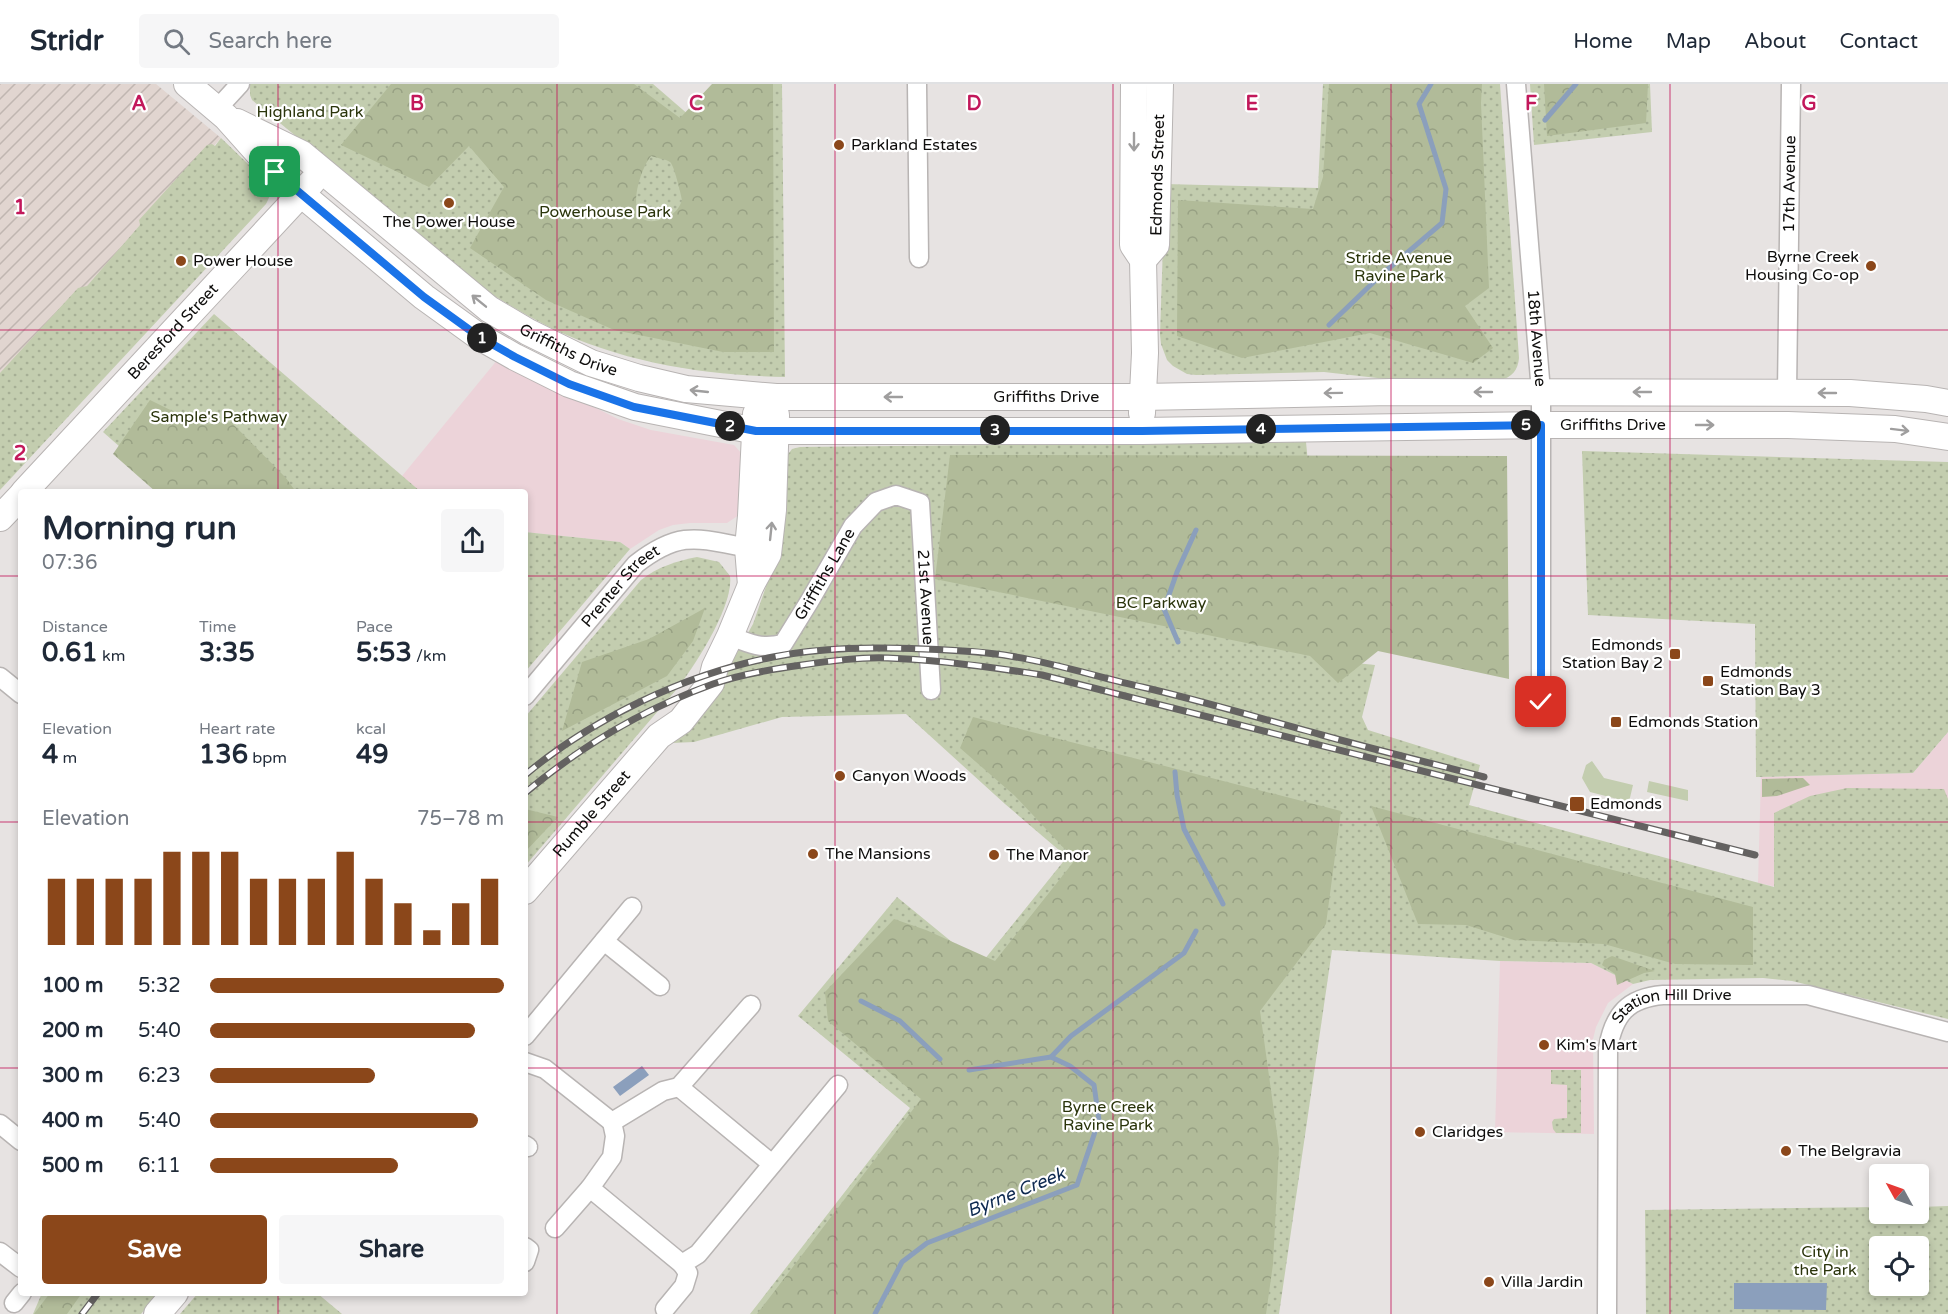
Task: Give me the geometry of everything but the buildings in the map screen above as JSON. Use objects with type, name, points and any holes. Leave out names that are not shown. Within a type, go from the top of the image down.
[{"type":"main road","name":"Griffiths Drive","points":[[187,84],[221,113],[275,172],[424,297],[478,336],[515,357],[569,384],[634,407],[765,431],[1142,431],[1541,425],[1788,425],[1895,429],[1948,437]]},
{"type":"main road","name":"Edmonds Street","points":[[1134,84],[1133,245],[1143,260],[1145,353],[1142,431]]},
{"type":"main road","name":"Edmonds Street","points":[[1143,260],[1156,244],[1160,84]]},
{"type":"main road","name":"Griffiths Drive","points":[[221,113],[302,154],[489,309],[528,332],[591,363],[686,389],[767,397],[1142,397],[1391,392],[1787,392],[1850,393],[1948,403]]},
{"type":"main road","name":"Beresford Street","points":[[27,489],[322,171]]},
{"type":"main road","name":"Rumble Street","points":[[751,585],[748,548],[765,431],[767,397]]},
{"type":"main road","name":"Rumble Street","points":[[528,888],[659,736],[681,721],[711,683],[715,667],[751,585],[768,554],[773,510],[765,431]]},
{"type":"main road","points":[[0,518],[18,499]]},
{"type":"main road","points":[[157,1314],[172,1296]]},
{"type":"street","points":[[221,113],[240,84]]},
{"type":"street","points":[[917,84],[919,258]]},
{"type":"street","name":"18th Avenue","points":[[1516,84],[1541,392],[1541,702]]},
{"type":"street","name":"17th Avenue","points":[[1787,392],[1791,84]]},
{"type":"street","name":"Griffiths Lane","points":[[730,636],[752,645],[768,647],[783,644],[853,526],[860,518],[876,502],[896,495],[920,503]]},
{"type":"street","name":"21st Avenue","points":[[920,503],[932,690]]},
{"type":"street","name":"Prenter Street","points":[[528,692],[636,564],[652,552],[668,544],[698,538],[748,548]]},
{"type":"street","points":[[0,677],[18,692]]},
{"type":"street","points":[[528,1032],[632,907]]},
{"type":"street","points":[[604,941],[660,986]]},
{"type":"street","name":"Station Hill Drive","points":[[1607,1314],[1608,1048],[1617,1018],[1631,1004],[1647,997],[1663,995],[1808,995],[1948,1032]]},
{"type":"street","points":[[612,1122],[663,1091],[679,1087],[751,1005]]},
{"type":"street","points":[[528,1063],[546,1069],[612,1122],[615,1136],[612,1157],[590,1188],[555,1228]]},
{"type":"street","points":[[682,1264],[698,1254],[838,1085]]},
{"type":"street","points":[[679,1087],[772,1164]]},
{"type":"street","points":[[0,1124],[18,1139]]},
{"type":"street","points":[[590,1188],[682,1264],[688,1273],[684,1286],[665,1309]]},
{"type":"street","points":[[0,1252],[18,1267]]},
{"type":"shaded area","points":[[0,84],[156,84],[221,138],[0,382]]},
{"type":"shaded area","points":[[498,359],[618,419],[651,430],[734,445],[743,455],[739,515],[727,523],[673,525],[659,530],[630,549],[620,542],[528,532],[528,489],[417,489],[402,476]]},
{"type":"shaded area","points":[[1948,732],[1948,922],[1758,883],[1761,777],[1913,773]]},
{"type":"shaded area","points":[[1500,961],[1591,963],[1633,984],[1608,1003],[1596,1027],[1593,1039],[1594,1134],[1495,1132]]},
{"type":"green space","name":"Powerhouse Park","points":[[250,84],[653,84],[690,116],[721,84],[782,84],[785,377],[754,376],[664,365],[606,350],[532,318],[481,288],[252,100]]},
{"type":"green space","name":"Powerhouse Park","points":[[391,84],[634,84],[680,118],[712,84],[773,84],[774,352],[723,352],[614,330],[546,300],[470,248],[504,187],[469,146],[429,187],[341,145]],"holes":[[[651,156],[672,164],[682,200],[672,214],[652,221],[643,219],[638,212],[636,202],[641,176]]]},
{"type":"green space","name":"Stride Avenue Ravine Park","points":[[1323,84],[1500,84],[1519,358],[1516,370],[1511,375],[1499,380],[1404,381],[1324,372],[1196,375],[1187,374],[1167,360],[1160,335],[1165,184],[1318,188]]},
{"type":"green space","name":"Stride Avenue Ravine Park","points":[[1329,84],[1482,84],[1489,288],[1465,306],[1493,348],[1473,363],[1370,333],[1242,358],[1177,336],[1178,200],[1313,209],[1323,177]]},
{"type":"green space","points":[[1530,84],[1650,84],[1652,132],[1534,145]]},
{"type":"green space","points":[[1544,84],[1648,84],[1646,123],[1547,136]]},
{"type":"green space","name":"Highland Park","points":[[221,138],[269,184],[271,192],[266,204],[0,490],[0,373],[78,288],[87,286],[140,225],[139,220],[207,145],[215,146]]},
{"type":"green space","name":"Sample's Pathway","points":[[214,314],[418,489],[168,489],[103,432]]},
{"type":"green space","points":[[150,400],[201,425],[231,422],[294,489],[153,489],[113,454]]},
{"type":"green space","name":"BC Parkway","points":[[1306,442],[1327,660],[1375,665],[1362,717],[1368,730],[1480,765],[1469,805],[1774,887],[1774,813],[1810,796],[1847,788],[1944,789],[1948,799],[1948,1019],[1792,981],[1763,978],[1650,980],[1633,984],[1591,963],[1500,961],[1332,950],[1279,1314],[750,1314],[910,1108],[798,1016],[897,897],[980,965],[1067,857],[906,714],[782,717],[694,742],[672,743],[718,687],[753,624],[772,569],[786,457],[792,449],[800,447]]},
{"type":"green space","points":[[1582,451],[1948,462],[1948,732],[1913,773],[1756,777],[1755,624],[1588,615]]},
{"type":"green space","name":"BC Parkway","points":[[950,455],[1507,456],[1509,679],[1378,651],[1338,683],[1310,656],[935,579]]},
{"type":"green space","points":[[528,532],[620,542],[630,549],[528,668]]},
{"type":"green space","points":[[697,557],[719,562],[730,576],[730,589],[726,603],[711,636],[676,690],[528,863],[528,713],[641,580],[654,571]]},
{"type":"green space","points":[[705,608],[693,641],[667,676],[562,731],[582,662],[649,639]]},
{"type":"green space","name":"Byrne Creek Ravine Park","points":[[973,717],[1341,811],[1326,924],[1260,1011],[1279,1148],[1273,1264],[1266,1314],[757,1314],[921,1099],[828,1021],[825,992],[894,919],[926,930],[995,961],[1075,860],[1015,796],[960,748]]},
{"type":"green space","points":[[1592,761],[1604,778],[1633,785],[1629,802],[1590,792],[1582,778],[1586,765]]},
{"type":"green space","points":[[1803,778],[1810,785],[1777,796],[1762,797],[1762,779]]},
{"type":"green space","points":[[1649,781],[1688,790],[1688,801],[1647,792]]},
{"type":"green space","points":[[1371,806],[1753,907],[1753,965],[1675,964],[1604,944],[1514,940],[1466,925],[1418,924]]},
{"type":"green space","points":[[528,810],[558,817],[528,849]]},
{"type":"green space","points":[[1612,956],[1655,971],[1644,973],[1617,985],[1615,974],[1602,965],[1604,960]]},
{"type":"green space","points":[[1551,1070],[1581,1070],[1581,1133],[1556,1133],[1553,1129],[1554,1119],[1567,1118],[1567,1085],[1551,1084]]},
{"type":"green space","name":"City in the Park","points":[[1948,1206],[1948,1314],[1646,1314],[1645,1210],[1869,1207],[1869,1224],[1929,1224],[1929,1207]]},
{"type":"green space","points":[[41,1296],[156,1296],[141,1314],[33,1314]]},
{"type":"green space","points":[[48,1296],[80,1296],[67,1314],[34,1314]]},
{"type":"green space","points":[[195,1296],[321,1296],[342,1314],[180,1314]]},
{"type":"water","points":[[642,1066],[649,1075],[620,1096],[613,1087]]},
{"type":"water","points":[[1734,1283],[1827,1283],[1826,1310],[1734,1309]]},
{"type":"waterway","name":"Byrne Creek","points":[[1329,325],[1381,275],[1442,223],[1446,189],[1419,104],[1431,84]]},
{"type":"waterway","name":"Byrne Creek","points":[[1545,120],[1576,84]]},
{"type":"waterway","name":"Byrne Creek","points":[[1178,642],[1164,609],[1177,572],[1196,530]]},
{"type":"waterway","name":"Byrne Creek","points":[[1175,772],[1184,829],[1223,904]]},
{"type":"waterway","name":"Byrne Creek","points":[[875,1314],[902,1262],[927,1243],[1077,1185],[1099,1120],[1094,1085],[1070,1066],[1051,1057],[1071,1036],[1184,953],[1196,931]]},
{"type":"waterway","points":[[861,1001],[900,1021],[940,1059]]},
{"type":"waterway","points":[[969,1070],[1051,1057]]},
{"type":"railway","points":[[528,773],[552,754],[610,717],[674,687],[707,675],[792,654],[848,648],[886,648],[978,652],[1043,662],[1484,777]]},
{"type":"railway","points":[[528,791],[568,760],[614,730],[662,705],[713,684],[780,668],[866,658],[888,658],[965,664],[1042,675],[1755,855]]},
{"type":"railway","points":[[82,1314],[96,1296]]},
{"type":"place","name":"Parkland Estates","points":[[839,145]]},
{"type":"place","name":"The Power House","points":[[449,203]]},
{"type":"place","name":"Power House","points":[[181,261]]},
{"type":"place","name":"Byrne Creek Housing Co-op","points":[[1871,266]]},
{"type":"place","name":"Edmonds Station Bay 2","points":[[1675,654]]},
{"type":"place","name":"Edmonds Station Bay 3","points":[[1708,681]]},
{"type":"place","name":"Edmonds Station","points":[[1616,722]]},
{"type":"place","name":"Canyon Woods","points":[[840,776]]},
{"type":"place","name":"Edmonds","points":[[1577,804]]},
{"type":"place","name":"The Mansions","points":[[813,854]]},
{"type":"place","name":"The Manor","points":[[994,855]]},
{"type":"place","name":"Kim's Mart","points":[[1544,1045]]},
{"type":"place","name":"Claridges","points":[[1420,1132]]},
{"type":"place","name":"The Belgravia","points":[[1786,1151]]},
{"type":"place","name":"Villa Jardin","points":[[1489,1282]]},
{"type":"route","points":[[275,172],[424,297],[478,336],[569,384],[634,407],[756,431],[1142,431],[1541,425],[1541,702]]}]
